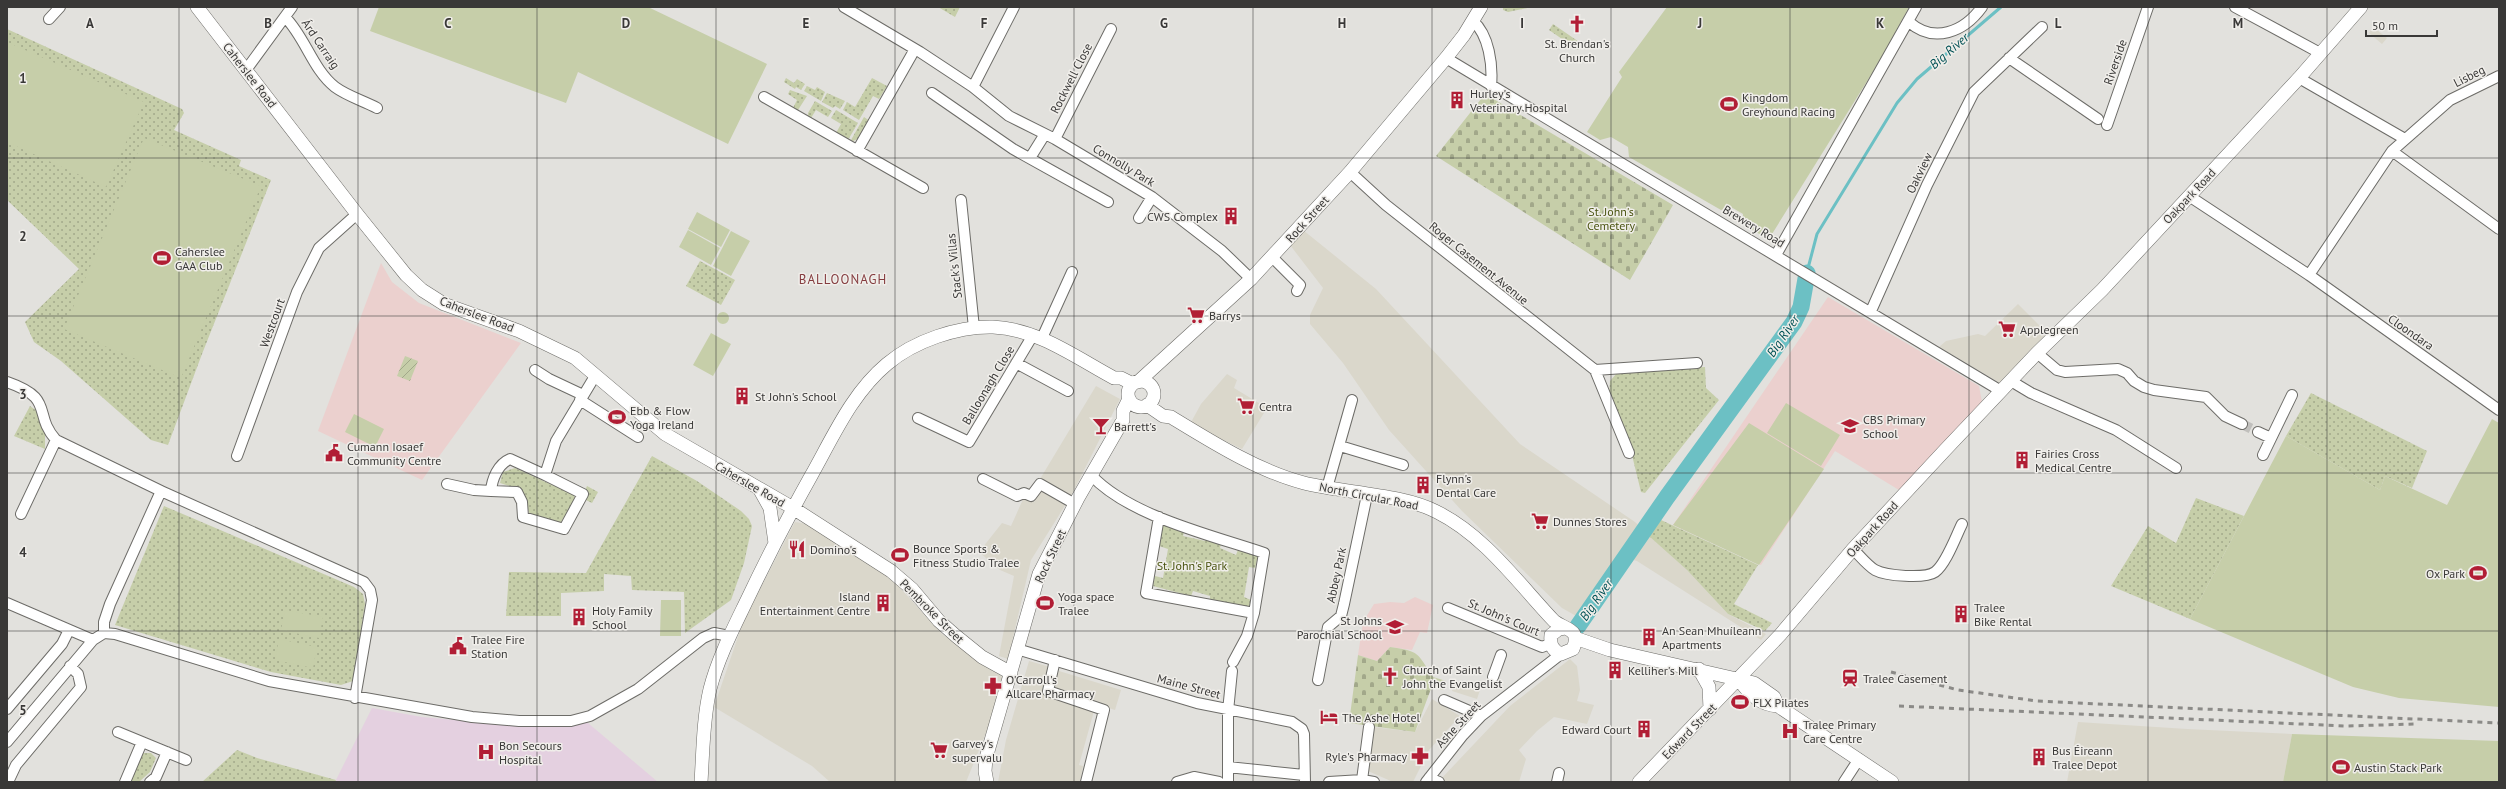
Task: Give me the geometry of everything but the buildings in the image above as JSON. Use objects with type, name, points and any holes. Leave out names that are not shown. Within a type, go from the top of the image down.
[{"type":"main road","name":"Caherslee Road","points":[[197,7],[357,214],[400,268],[422,290],[444,304],[519,331],[556,347],[575,358],[665,434],[793,508]]},
{"type":"main road","name":"Rock Street","points":[[977,782],[986,776],[986,758],[1039,574],[1075,504],[1123,420],[1123,411],[1140,394],[1148,371],[1155,368],[1175,347],[1251,279],[1350,172],[1446,58],[1473,21],[1481,7]]},
{"type":"main road","name":"Oakpark Road","points":[[1739,681],[1853,549],[2037,353],[2102,290],[2299,78],[2361,7]]},
{"type":"main road","name":"North Circular Road","points":[[701,782],[704,738],[710,689],[729,636],[793,508],[850,406],[887,364],[904,352],[928,341],[974,328],[1005,328],[1038,336],[1114,378],[1140,394],[1171,417],[1275,474],[1327,488],[1420,504],[1450,519],[1478,539],[1543,608],[1574,634],[1561,645],[1543,608]]},
{"type":"main road","points":[[760,490],[770,508],[775,544]]},
{"type":"main road","name":"Pembroke Street","points":[[793,508],[891,571],[912,589],[939,621],[956,636],[982,657],[1011,673]]},
{"type":"main road","points":[[1561,645],[1610,650],[1699,669],[1739,681],[1756,698],[1767,706],[1778,706],[1859,759],[1876,777],[1892,782]]},
{"type":"main road","points":[[1699,669],[1708,688],[1710,709]]},
{"type":"main road","name":"Edward Street","points":[[1639,782],[1739,681]]},
{"type":"street","points":[[49,19],[60,7]]},
{"type":"street","name":"Árd Carraig","points":[[246,70],[292,7]]},
{"type":"street","name":"Connolly Park","points":[[844,7],[915,49],[973,87],[1009,116],[1055,139],[1152,197],[1222,252],[1251,279]]},
{"type":"street","points":[[973,87],[1014,7]]},
{"type":"street","points":[[1776,255],[1909,22],[1916,7]]},
{"type":"street","points":[[1909,22],[1930,35],[1943,34],[1960,28],[1982,7]]},
{"type":"street","name":"Riverside","points":[[2107,125],[2148,7]]},
{"type":"street","points":[[2235,7],[2320,53]]},
{"type":"street","name":"Árd Carraig","points":[[285,17],[293,26],[320,69],[335,87],[377,108]]},
{"type":"street","points":[[1473,21],[1484,33],[1491,86]]},
{"type":"street","name":"Oakview","points":[[1871,311],[1927,185],[1974,92],[2042,27]]},
{"type":"street","name":"Rockwell Close","points":[[1055,139],[1111,29]]},
{"type":"street","points":[[858,151],[915,49]]},
{"type":"street","name":"Brewery Road","points":[[1446,58],[1871,311],[2001,391]]},
{"type":"street","points":[[2009,58],[2098,119]]},
{"type":"street","name":"Lisbeg","points":[[2405,139],[2450,100],[2499,76]]},
{"type":"street","points":[[2299,78],[2405,139],[2392,152],[2309,275]]},
{"type":"street","points":[[932,93],[1030,158],[1108,202]]},
{"type":"street","points":[[764,97],[923,188]]},
{"type":"street","points":[[1030,158],[1045,134]]},
{"type":"street","points":[[2392,152],[2499,229]]},
{"type":"street","name":"Roger Casement Avenue","points":[[1350,172],[1386,205],[1595,370],[1629,453]]},
{"type":"street","name":"Cloondara","points":[[2189,196],[2309,275],[2499,410]]},
{"type":"street","points":[[1139,218],[1152,197]]},
{"type":"street","name":"Stack's Villas","points":[[961,200],[974,328]]},
{"type":"street","name":"Westcourt","points":[[237,456],[297,292],[309,267],[319,248],[357,214]]},
{"type":"street","points":[[1272,257],[1300,285],[1297,291]]},
{"type":"street","points":[[1038,336],[1072,272]]},
{"type":"street","name":"Balloonagh Close","points":[[918,418],[969,442],[1016,363],[1038,336]]},
{"type":"street","points":[[2037,353],[2057,370],[2065,372],[2118,369],[2127,372],[2134,381],[2144,387],[2154,390],[2206,397],[2225,416],[2242,424]]},
{"type":"street","points":[[1016,363],[1068,391]]},
{"type":"street","points":[[1595,370],[1697,363]]},
{"type":"street","points":[[535,370],[582,398],[638,437]]},
{"type":"street","points":[[545,475],[556,440],[595,376]]},
{"type":"street","points":[[2011,381],[2031,393],[2116,430],[2176,468]]},
{"type":"street","points":[[7,382],[34,395],[41,405],[51,434],[56,440],[161,491],[364,582],[370,590],[372,600],[355,698]]},
{"type":"street","points":[[2263,455],[2292,395]]},
{"type":"street","points":[[1327,488],[1352,400]]},
{"type":"street","points":[[2258,432],[2271,438]]},
{"type":"street","points":[[21,514],[56,440]]},
{"type":"street","points":[[1340,446],[1404,465]]},
{"type":"street","points":[[446,484],[491,491],[517,492],[522,502],[523,517],[564,529],[583,494],[510,459],[504,462],[496,472],[491,491]]},
{"type":"street","points":[[1092,475],[1112,493],[1159,517],[1264,553],[1254,613],[1247,636],[1233,666],[1228,711],[1228,782]]},
{"type":"street","points":[[983,479],[1017,496],[1024,493],[1030,496],[1040,484],[1075,504]]},
{"type":"street","points":[[104,633],[104,622],[110,604],[161,491]]},
{"type":"street","name":"Abbey Park","points":[[1318,680],[1328,627],[1340,616],[1344,604],[1366,495]]},
{"type":"street","points":[[1159,517],[1146,593],[1254,613]]},
{"type":"street","points":[[1853,549],[1874,570],[1881,573],[1912,576],[1930,574],[1940,566],[1962,524]]},
{"type":"street","points":[[7,603],[93,640]]},
{"type":"street","name":"St. John's Court","points":[[1448,608],[1542,647],[1561,645]]},
{"type":"street","points":[[7,709],[62,644],[69,630]]},
{"type":"street","points":[[7,742],[93,640],[104,633],[115,634],[269,681],[355,698],[493,720],[571,721],[590,716],[615,704],[677,660],[703,638],[714,633],[729,636]]},
{"type":"street","name":"Ashe Street","points":[[1427,780],[1463,735],[1481,716],[1534,675],[1561,645]]},
{"type":"street","name":"Maine Street","points":[[1017,649],[1228,711],[1298,724],[1304,734],[1304,778]]},
{"type":"street","points":[[1493,677],[1501,655]]},
{"type":"street","points":[[1056,660],[1048,691],[1104,710],[1086,782]]},
{"type":"street","points":[[8,782],[16,765],[81,686],[78,674],[70,666]]},
{"type":"street","points":[[1444,700],[1481,716]]},
{"type":"street","points":[[1362,780],[1369,727]]},
{"type":"street","points":[[118,732],[186,760]]},
{"type":"street","points":[[125,782],[142,742]]},
{"type":"street","points":[[150,782],[156,776],[167,752]]},
{"type":"street","points":[[1844,782],[1859,759]]},
{"type":"street","points":[[1228,767],[1280,777],[1304,778]]},
{"type":"street","points":[[1177,782],[1194,778],[1219,782]]},
{"type":"street","points":[[1329,782],[1362,780],[1374,782]]},
{"type":"street","points":[[1427,780],[1439,782]]},
{"type":"shaded area","points":[[2373,27],[2387,38],[2382,44],[2369,33]]},
{"type":"shaded area","points":[[1303,230],[1376,289],[1520,444],[1635,522],[1687,570],[1728,614],[1766,634],[1761,640],[1637,561],[1626,558],[1618,559],[1578,617],[1562,608],[1462,511],[1389,430],[1343,363],[1310,324],[1310,315],[1323,288],[1290,245]]},
{"type":"shaded area","points":[[381,263],[392,282],[419,303],[521,343],[422,480],[318,431]]},
{"type":"shaded area","name":"CBS Primary School","points":[[1828,297],[1979,386],[1982,402],[1899,490],[1835,451],[1761,565],[1673,525]]},
{"type":"shaded area","points":[[2018,304],[2042,328],[2051,330],[2000,383],[1939,347],[1946,341],[1978,334],[1985,336]]},
{"type":"shaded area","points":[[1227,374],[1237,380],[1234,388],[1267,408],[1242,449],[1190,424],[1201,404]]},
{"type":"shaded area","points":[[1096,386],[1120,399],[1071,496],[1040,479]]},
{"type":"shaded area","points":[[1041,489],[1066,504],[1031,560],[1008,659],[999,656],[1014,576],[1000,570],[979,552],[1002,523],[1011,526],[1024,497],[1034,502]]},
{"type":"shaded area","points":[[795,522],[807,524],[845,546],[893,580],[942,634],[1003,677],[992,718],[966,782],[830,782],[812,766],[714,707],[743,622]]},
{"type":"shaded area","name":"St Johns Parochial School","points":[[1415,597],[1433,605],[1427,633],[1420,632],[1412,650],[1390,647],[1377,661],[1358,655],[1363,622],[1374,604],[1390,602],[1404,603]]},
{"type":"shaded area","points":[[1570,659],[1577,666],[1580,690],[1577,701],[1594,705],[1587,724],[1554,717],[1537,731],[1519,750],[1526,759],[1519,782],[1448,782],[1440,780],[1510,706]]},
{"type":"shaded area","points":[[1029,661],[1050,667],[1043,694],[1094,711],[1079,765],[1083,766],[1080,782],[998,782],[1006,740]]},
{"type":"shaded area","points":[[1059,671],[1121,690],[1115,710],[1053,690]]},
{"type":"shaded area","points":[[1455,682],[1480,690],[1477,699],[1452,691]]},
{"type":"shaded area","points":[[1432,699],[1460,716],[1429,750],[1413,782],[1393,782],[1368,771],[1373,727],[1415,732]]},
{"type":"shaded area","name":"Bon Secours Hospital","points":[[372,708],[422,717],[499,724],[588,723],[658,782],[335,782]]},
{"type":"shaded area","points":[[2078,722],[2292,734],[2283,782],[2067,782]]},
{"type":"green space","points":[[379,7],[648,7],[767,64],[728,144],[578,72],[566,103],[370,31]]},
{"type":"green space","points":[[938,7],[960,7],[955,17]]},
{"type":"green space","points":[[1503,7],[1532,7],[1508,12],[1503,10]]},
{"type":"green space","name":"Kingdom Greyhound Racing","points":[[1667,7],[1909,7],[1879,62],[1772,234],[1761,235],[1743,224],[1743,214],[1731,207],[1721,210],[1629,157],[1628,147],[1611,137],[1600,140],[1587,132],[1622,77],[1619,72]]},
{"type":"green space","points":[[1553,24],[1582,44],[1578,50],[1549,30]]},
{"type":"green space","points":[[7,29],[182,109],[184,113],[174,130],[241,160],[239,166],[271,180],[202,354],[168,445],[151,440],[61,361],[34,342],[25,322],[79,269],[7,200]]},
{"type":"green space","points":[[7,42],[144,102],[106,187],[7,142]]},
{"type":"green space","points":[[786,78],[794,83],[797,79],[805,84],[801,90],[796,87],[795,89],[784,82]]},
{"type":"green space","points":[[872,78],[887,86],[879,99],[873,96],[859,120],[843,110],[847,102],[855,107]]},
{"type":"green space","points":[[807,86],[815,90],[817,87],[825,92],[821,101],[804,91]]},
{"type":"green space","points":[[790,90],[807,96],[798,110],[793,108],[797,100],[788,94]]},
{"type":"green space","points":[[827,93],[845,101],[840,109],[835,106],[833,108],[822,102]]},
{"type":"green space","name":"St. John's Cemetery","points":[[1485,94],[1673,205],[1630,280],[1436,156]]},
{"type":"green space","points":[[815,101],[832,111],[828,117],[816,110],[811,118],[808,116],[808,113]]},
{"type":"green space","points":[[836,110],[858,123],[848,140],[836,133],[841,124],[831,118]]},
{"type":"green space","points":[[864,117],[870,121],[860,138],[853,141],[851,140]]},
{"type":"green space","name":"Caherslee GAA Club","points":[[144,138],[261,186],[181,378],[64,329]]},
{"type":"green space","points":[[697,212],[730,230],[721,247],[688,229]]},
{"type":"green space","points":[[688,230],[720,248],[711,265],[679,247]]},
{"type":"green space","points":[[731,231],[750,241],[731,276],[713,266]]},
{"type":"green space","points":[[700,261],[735,280],[721,305],[686,286]]},
{"type":"green space","points":[[723,312],[727,314],[729,318],[727,322],[723,324],[719,322],[717,318],[719,314]]},
{"type":"green space","points":[[711,333],[731,344],[713,376],[693,365]]},
{"type":"green space","points":[[405,356],[418,361],[410,381],[397,376]]},
{"type":"green space","points":[[1705,367],[1706,388],[1719,400],[1645,493],[1641,492],[1631,451],[1609,397],[1610,381],[1617,373],[1626,371]]},
{"type":"green space","points":[[2311,393],[2427,451],[2412,488],[2385,476],[2380,490],[2286,436]]},
{"type":"green space","points":[[1786,403],[1840,435],[1821,466],[1767,433]]},
{"type":"green space","points":[[30,406],[37,411],[45,434],[45,449],[14,436]]},
{"type":"green space","points":[[354,414],[384,429],[375,447],[345,432]]},
{"type":"green space","points":[[2492,419],[2499,423],[2499,707],[2399,698],[2353,687],[2190,619],[2286,436],[2380,490],[2385,476],[2447,505]]},
{"type":"green space","points":[[1749,423],[1824,469],[1759,565],[1673,525]]},
{"type":"green space","points":[[652,456],[697,481],[741,511],[749,519],[752,526],[744,563],[731,600],[685,633],[684,592],[632,590],[631,576],[604,574],[604,591],[561,593],[561,616],[506,616],[509,572],[586,573]]},
{"type":"green space","points":[[515,468],[574,495],[575,499],[560,524],[531,518],[521,490],[500,483],[503,472]]},
{"type":"green space","points":[[587,486],[598,492],[592,503],[586,500],[588,495],[584,493]]},
{"type":"green space","points":[[2196,498],[2244,516],[2190,619],[2111,586],[2148,526],[2176,543]]},
{"type":"green space","points":[[164,506],[354,587],[363,594],[365,604],[353,681],[341,685],[271,672],[115,625]]},
{"type":"green space","points":[[1661,520],[1758,565],[1734,604],[1772,623],[1765,631],[1728,614],[1687,570],[1649,536]]},
{"type":"green space","name":"St. John's Park","points":[[1163,522],[1185,529],[1183,536],[1205,541],[1207,536],[1222,540],[1220,548],[1236,555],[1239,547],[1258,555],[1255,568],[1249,567],[1244,597],[1251,600],[1249,608],[1210,600],[1210,596],[1193,591],[1191,596],[1153,586],[1155,576],[1163,578],[1168,549],[1159,546]]},
{"type":"green space","points":[[661,600],[681,600],[681,636],[660,636]]},
{"type":"green space","points":[[285,610],[323,617],[319,638],[281,630]]},
{"type":"green space","points":[[279,639],[317,647],[313,668],[275,660]]},
{"type":"green space","points":[[1390,647],[1407,650],[1417,654],[1433,677],[1446,681],[1443,690],[1432,686],[1415,732],[1349,723],[1358,655],[1377,661]]},
{"type":"green space","name":"Austin Stack Park","points":[[2292,734],[2499,741],[2499,782],[2283,782]]},
{"type":"green space","points":[[237,750],[257,758],[336,780],[335,782],[202,782]]},
{"type":"green space","points":[[143,753],[151,753],[156,758],[150,772],[139,782],[129,782]]},
{"type":"waterway","name":"Big River","points":[[1807,272],[1817,234],[1897,103],[1917,79],[2001,7]]},
{"type":"waterway","name":"Big River","points":[[1578,626],[1667,497],[1794,322],[1801,307],[1807,273]]},
{"type":"tunnel","points":[[2242,424],[2258,432]]},
{"type":"railway","points":[[1891,672],[1958,690],[2037,701],[2499,723]]},
{"type":"railway","points":[[1899,706],[2346,726],[2414,724]]},
{"type":"place","name":"St. Brendan's Church","points":[[1577,24]]},
{"type":"place","name":"Hurley's Veterinary Hospital","points":[[1457,100]]},
{"type":"place","name":"Kingdom Greyhound Racing","points":[[1729,104]]},
{"type":"place","name":"CWS Complex","points":[[1231,216]]},
{"type":"place","name":"Caherslee GAA Club","points":[[162,258]]},
{"type":"place","name":"Barrys","points":[[1196,315]]},
{"type":"place","name":"Applegreen","points":[[2007,329]]},
{"type":"place","name":"St John's School","points":[[742,396]]},
{"type":"place","name":"Centra","points":[[1246,406]]},
{"type":"place","name":"Ebb & Flow Yoga Ireland","points":[[617,417]]},
{"type":"place","name":"Barrett's","points":[[1101,426]]},
{"type":"place","name":"CBS Primary School","points":[[1850,426]]},
{"type":"place","name":"Cumann Iosaef Community Centre","points":[[334,453]]},
{"type":"place","name":"Fairies Cross Medical Centre","points":[[2022,460]]},
{"type":"place","name":"Flynn's Dental Care","points":[[1423,485]]},
{"type":"place","name":"Dunnes Stores","points":[[1540,521]]},
{"type":"place","name":"Domino's","points":[[797,549]]},
{"type":"place","name":"Bounce Sports & Fitness Studio Tralee","points":[[900,555]]},
{"type":"place","name":"Ox Park","points":[[2478,573]]},
{"type":"place","name":"Island Entertainment Centre","points":[[883,603]]},
{"type":"place","name":"Yoga space Tralee","points":[[1045,603]]},
{"type":"place","name":"Tralee Bike Rental","points":[[1961,614]]},
{"type":"place","name":"Holy Family School","points":[[579,617]]},
{"type":"place","name":"St Johns Parochial School","points":[[1395,627]]},
{"type":"place","name":"An Sean Mhuíleann Apartments","points":[[1649,637]]},
{"type":"place","name":"Tralee Fire Station","points":[[458,646]]},
{"type":"place","name":"Kelliher's Mill","points":[[1615,670]]},
{"type":"place","name":"Church of Saint John the Evangelist","points":[[1390,676]]},
{"type":"place","name":"Tralee Casement","points":[[1850,678]]},
{"type":"place","name":"O'Carroll's Allcare Pharmacy","points":[[993,686]]},
{"type":"place","name":"FLX Pilates","points":[[1740,702]]},
{"type":"place","name":"The Ashe Hotel","points":[[1329,717]]},
{"type":"place","name":"Edward Court","points":[[1644,729]]},
{"type":"place","name":"Tralee Primary Care Centre","points":[[1790,731]]},
{"type":"place","name":"Garvey's supervalu","points":[[939,750]]},
{"type":"place","name":"Bon Secours Hospital","points":[[486,752]]},
{"type":"place","name":"Ryle's Pharmacy","points":[[1420,756]]},
{"type":"place","name":"Bus Éireann Tralee Depot","points":[[2039,757]]},
{"type":"place","name":"Austin Stack Park","points":[[2341,767]]},
{"type":"district","name":"BALLOONAGH","points":[[843,279]]}]
